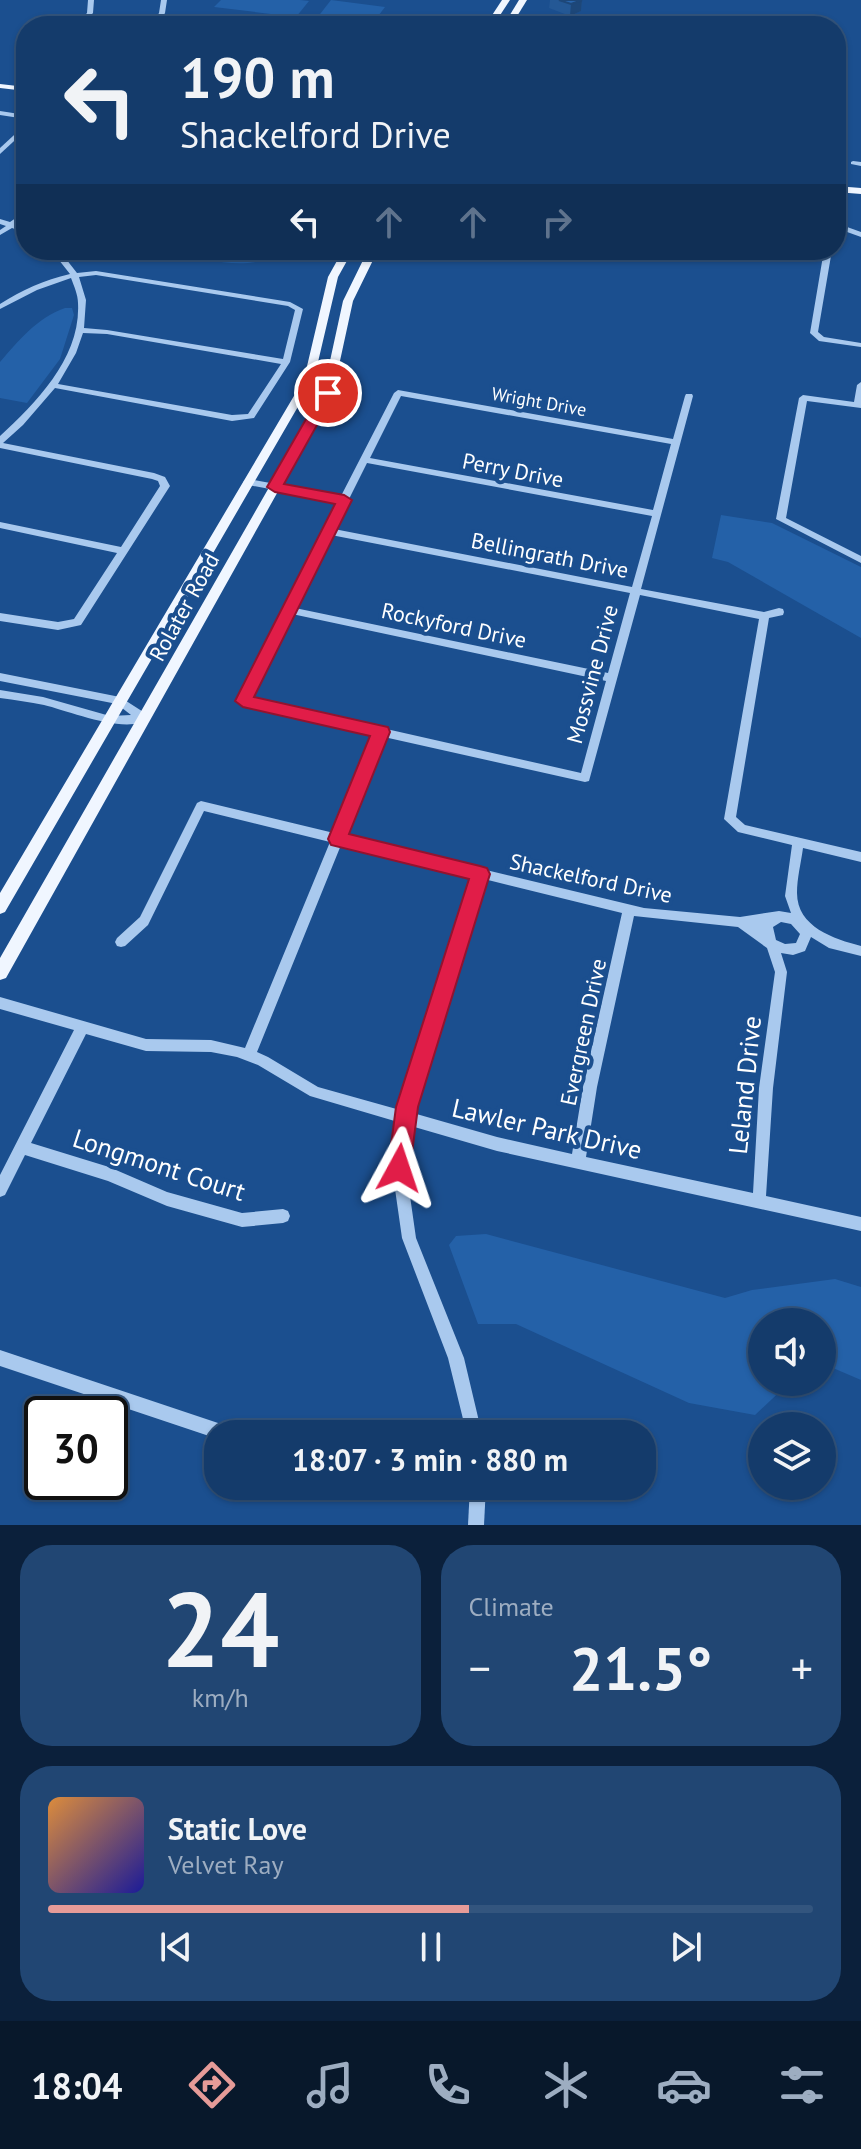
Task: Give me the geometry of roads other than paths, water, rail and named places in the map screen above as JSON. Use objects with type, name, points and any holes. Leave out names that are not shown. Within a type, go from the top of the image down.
[{"type":"main road","points":[[505,2],[521,3]]},
{"type":"main road","name":"Rolater Road","points":[[0,907],[309,379],[333,277],[342,260]]},
{"type":"main road","name":"Rolater Road","points":[[0,973],[328,393],[338,364],[343,319],[356,280],[367,260]]},
{"type":"main road","points":[[333,277],[356,280]]},
{"type":"street","points":[[0,152],[16,136]]},
{"type":"street","points":[[0,221],[16,227]]},
{"type":"street","points":[[0,233],[16,222]]},
{"type":"street","points":[[0,443],[52,385],[71,358],[81,330],[82,301],[74,275],[63,260]]},
{"type":"street","points":[[826,260],[814,331],[820,338],[861,345]]},
{"type":"street","points":[[0,307],[25,292],[74,275],[113,274],[299,309],[286,362],[255,412],[245,418],[52,385]]},
{"type":"street","points":[[81,330],[286,362]]},
{"type":"street","points":[[861,385],[860,405],[804,398],[781,519],[861,560]]},
{"type":"street","name":"Wright Drive","points":[[364,460],[398,393],[675,442]]},
{"type":"street","name":"Mossvine Drive","points":[[381,732],[585,778],[689,396]]},
{"type":"street","points":[[0,443],[154,476],[164,481],[163,491],[82,617],[70,626],[0,617]]},
{"type":"street","points":[[249,1055],[381,732],[243,701],[364,460]]},
{"type":"street","name":"Perry Drive","points":[[364,460],[656,514]]},
{"type":"street","points":[[248,482],[344,500]]},
{"type":"street","points":[[0,525],[123,551]]},
{"type":"street","name":"Bellingrath Drive","points":[[329,531],[764,616]]},
{"type":"street","name":"Rockyford Drive","points":[[289,610],[612,678]]},
{"type":"street","points":[[779,612],[764,616],[729,813],[733,824],[742,829],[861,857]]},
{"type":"street","points":[[0,677],[120,701],[144,718]]},
{"type":"street","points":[[0,694],[43,701],[110,720],[144,718]]},
{"type":"street","name":"Shackelford Drive","points":[[121,942],[144,921],[201,806],[629,910],[740,922],[775,918]]},
{"type":"street","points":[[798,842],[791,896],[806,938],[798,949]]},
{"type":"street","points":[[471,1420],[456,1358],[421,1274],[405,1221],[399,1168],[405,1118],[480,874]]},
{"type":"street","points":[[791,896],[766,927],[771,943],[783,950],[833,944]]},
{"type":"street","name":"Evergreen Drive","points":[[578,1162],[590,1087],[629,910]]},
{"type":"street","points":[[775,918],[789,917],[833,944],[861,951]]},
{"type":"street","name":"Shackelford Drive","points":[[740,922],[771,943]]},
{"type":"street","name":"Leland Drive","points":[[759,1201],[766,1088],[781,972],[771,943]]},
{"type":"street","name":"Leland Drive","points":[[781,972],[798,949]]},
{"type":"street","name":"Lawler Park Drive","points":[[0,1003],[146,1045],[211,1046],[249,1055],[315,1092],[405,1118],[578,1162],[861,1224]]},
{"type":"street","points":[[0,1190],[82,1028]]},
{"type":"street","name":"Longmont Court","points":[[21,1147],[109,1174],[167,1199],[242,1220],[283,1216]]},
{"type":"street","points":[[0,1358],[204,1426]]},
{"type":"street","points":[[476,1525],[477,1500]]}]
